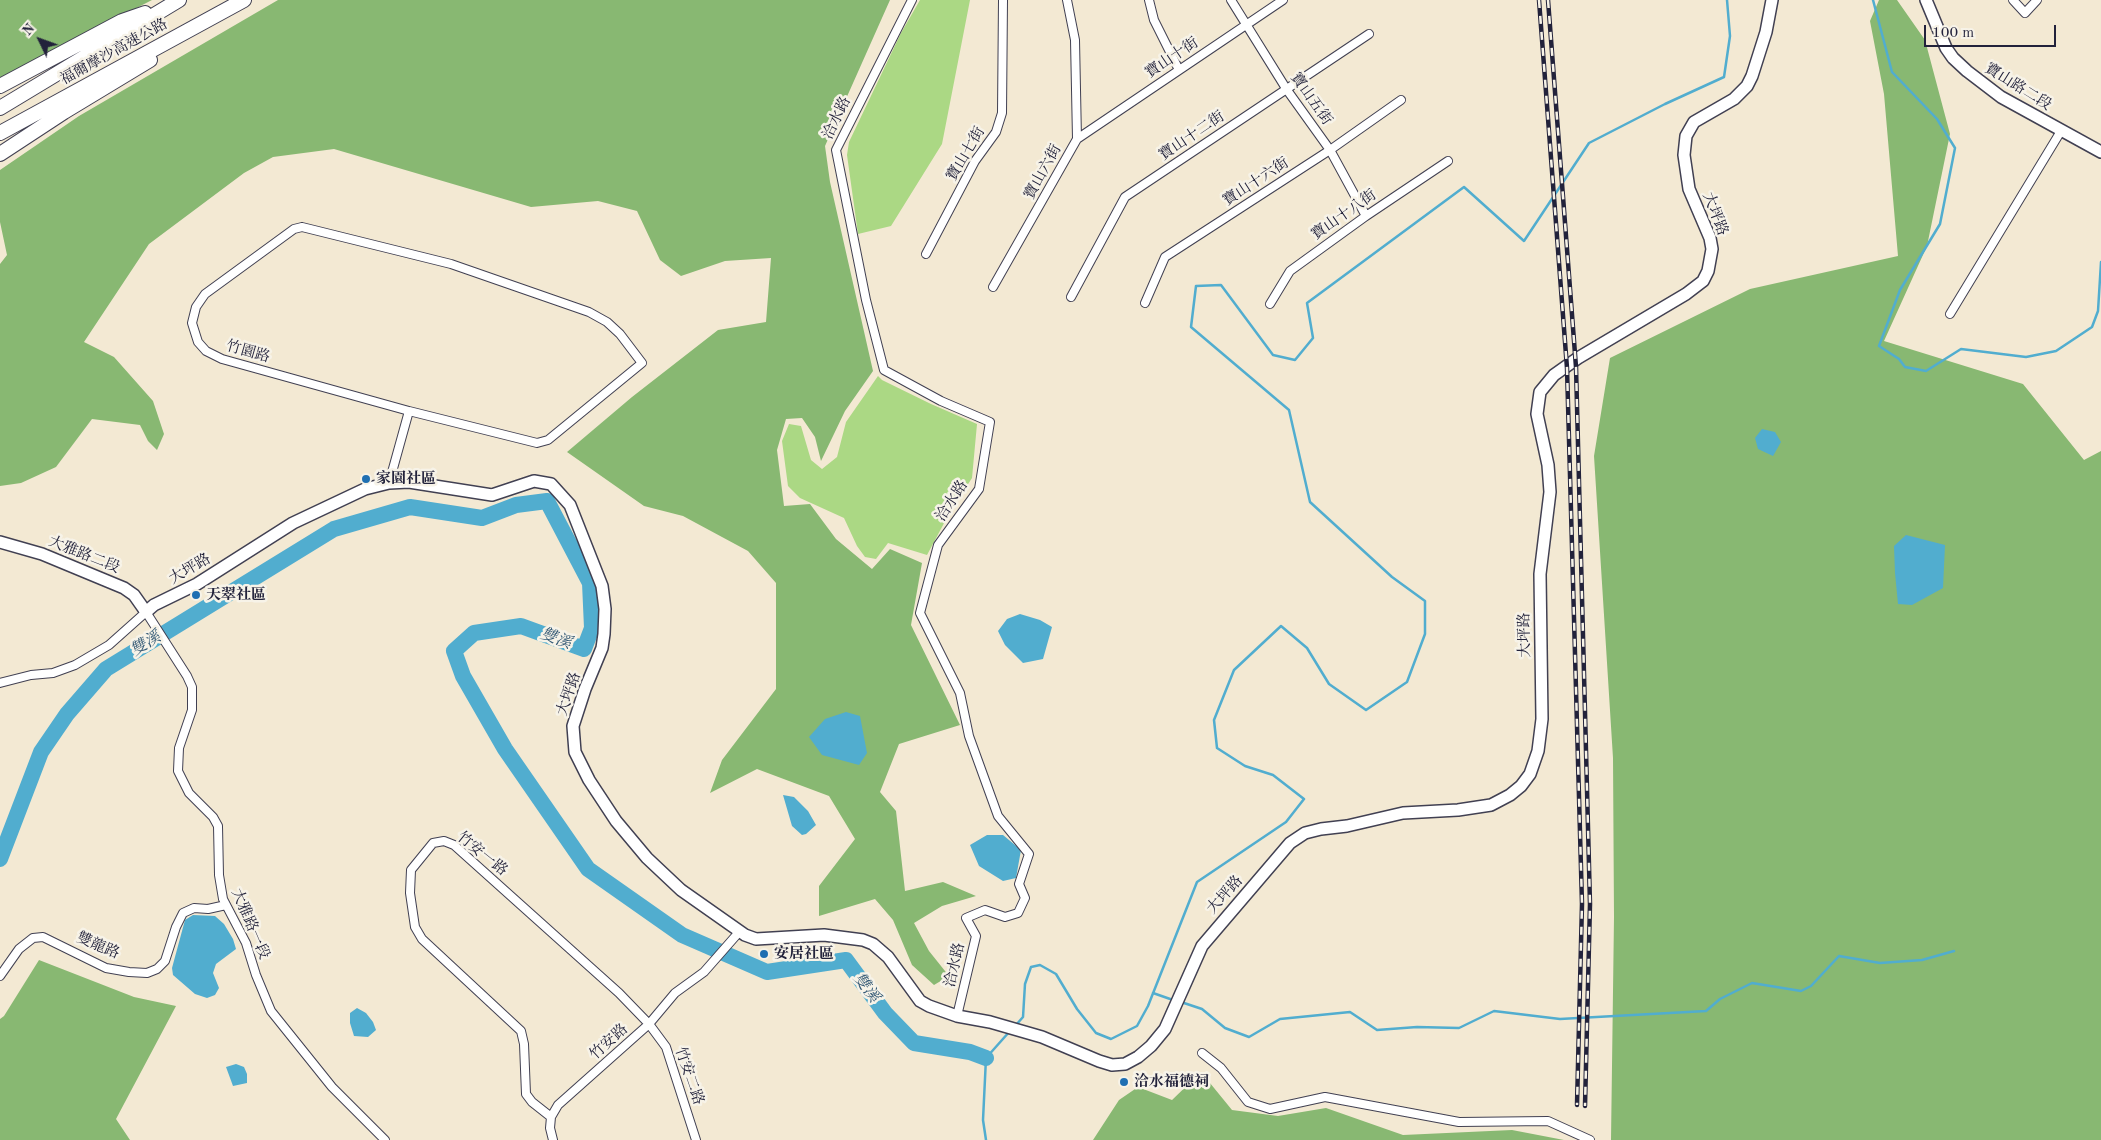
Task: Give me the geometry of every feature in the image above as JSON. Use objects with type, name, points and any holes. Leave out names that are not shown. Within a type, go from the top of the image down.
[{"type":"highway","name":"福爾摩沙高速公路","points":[[0,133],[244,0]]},
{"type":"highway","name":"福爾摩沙高速公路","points":[[0,108],[176,1]]},
{"type":"highway","points":[[0,86],[122,21],[176,1]]},
{"type":"highway","points":[[0,154],[64,112],[171,48],[212,16]]},
{"type":"street","name":"洽水路","points":[[912,0],[836,150],[866,300],[884,370],[941,401],[990,422],[978,489],[938,545],[920,613],[960,693],[969,736],[998,816],[1029,854],[1019,884],[1025,898],[1018,913],[1005,917],[985,910],[966,918],[976,936],[957,1016]]},
{"type":"street","name":"寶山七街","points":[[926,254],[975,161],[996,132],[999,123],[1002,113],[1003,0]]},
{"type":"street","name":"寶山六街","points":[[994,287],[1076,140],[1075,40],[1067,0]]},
{"type":"street","points":[[1149,0],[1154,20],[1179,70]]},
{"type":"street","name":"寶山五街","points":[[1231,0],[1287,90],[1330,150],[1366,216]]},
{"type":"street","name":"寶山十街","points":[[1076,140],[1283,0]]},
{"type":"street","name":"大坪路","points":[[148,616],[154,605],[197,584],[293,523],[321,508],[365,489],[409,482],[492,495],[522,484],[541,481],[551,484],[563,495],[570,505],[602,586],[606,609],[602,648],[585,689],[574,726],[575,752],[589,780],[616,821],[647,858],[681,890],[740,931],[756,939],[824,935],[863,940],[873,944],[888,957],[920,1001],[929,1006],[957,1016],[990,1022],[1042,1037],[1112,1065],[1125,1064],[1138,1057],[1151,1046],[1165,1029],[1194,960],[1212,932],[1296,838],[1304,833],[1321,829],[1347,826],[1403,813],[1458,810],[1491,805],[1510,795],[1521,786],[1530,774],[1538,751],[1542,719],[1540,574],[1550,492],[1548,465],[1537,414],[1540,392],[1554,376],[1578,358],[1686,294],[1703,281],[1708,271],[1712,249],[1710,238],[1689,189],[1684,155],[1686,136],[1694,122],[1734,99],[1747,86],[1758,58],[1772,0]]},
{"type":"street","name":"寶山路二段","points":[[1926,0],[1946,48],[1958,64],[2001,97],[2101,152]]},
{"type":"street","points":[[2013,0],[2025,14],[2037,0]]},
{"type":"street","name":"寶山十二街","points":[[1071,297],[1125,197],[1368,34]]},
{"type":"street","name":"寶山十六街","points":[[1145,303],[1165,257],[1330,150],[1401,100]]},
{"type":"street","points":[[1950,314],[2061,131]]},
{"type":"street","name":"寶山十八街","points":[[1270,304],[1290,271],[1366,216],[1448,161]]},
{"type":"street","name":"竹園路","points":[[302,226],[451,264],[589,312],[607,322],[620,334],[642,363],[548,440],[537,443],[409,411],[222,360],[206,352],[198,342],[192,323],[196,307],[205,294],[294,229],[302,226]]},
{"type":"street","points":[[389,484],[409,411]]},
{"type":"street","name":"大雅路二段","points":[[0,542],[42,554],[124,588],[134,595],[148,616]]},
{"type":"street","points":[[0,683],[31,675],[53,673],[75,665],[109,645],[148,616]]},
{"type":"street","name":"大雅路一段","points":[[148,616],[187,676],[194,698],[190,721],[179,748],[178,771],[189,793],[213,817],[218,826],[220,887],[226,905],[246,943],[256,974],[277,1020],[332,1087],[385,1140]]},
{"type":"street","name":"竹安一路","points":[[551,1117],[532,1102],[526,1094],[524,1044],[521,1031],[508,1016],[422,939],[415,927],[410,893],[411,870],[433,843],[444,841],[462,852],[618,992],[650,1024]]},
{"type":"street","name":"雙龍路","points":[[0,976],[19,949],[33,938],[43,937],[106,968],[129,972],[147,972],[158,969],[165,961],[176,927],[184,913],[194,908],[226,905]]},
{"type":"street","name":"竹安路","points":[[551,1117],[558,1105],[650,1024],[675,993],[704,972],[740,931]]},
{"type":"street","name":"竹安二路","points":[[650,1024],[666,1047],[696,1140]]},
{"type":"street","points":[[1202,1053],[1221,1068],[1248,1102],[1270,1108],[1325,1097],[1459,1122],[1548,1121],[1590,1140]]},
{"type":"street","points":[[551,1117],[550,1128],[553,1140]]},
{"type":"green space","points":[[0,0],[152,0],[0,78]]},
{"type":"green space","points":[[278,0],[890,0],[825,146],[830,182],[873,371],[845,411],[821,461],[815,437],[802,418],[786,419],[777,450],[784,506],[810,504],[836,539],[872,569],[890,549],[922,563],[911,625],[960,725],[899,744],[880,792],[896,811],[905,891],[943,882],[976,896],[942,906],[914,923],[929,951],[949,976],[934,985],[912,965],[893,920],[875,899],[819,916],[819,886],[855,839],[829,796],[757,769],[710,793],[722,760],[776,689],[776,583],[748,551],[683,516],[644,506],[567,452],[632,397],[718,330],[766,322],[771,258],[725,261],[681,276],[660,260],[637,211],[598,201],[531,207],[334,149],[273,157],[244,173],[149,244],[84,342],[114,357],[153,401],[164,434],[157,450],[148,441],[140,425],[92,419],[56,467],[21,483],[0,486],[0,264],[7,255],[0,222],[0,170],[79,116]]},
{"type":"green space","points":[[920,0],[970,0],[942,144],[891,226],[858,234],[847,155],[849,142],[901,33]]},
{"type":"green space","points":[[1879,0],[1897,0],[1925,40],[1950,134],[1927,246],[1884,341],[2023,384],[2084,460],[2101,451],[2101,1140],[1611,1140],[1614,917],[1613,758],[1594,456],[1610,358],[1750,289],[1898,256],[1884,94],[1870,21]]},
{"type":"green space","points":[[878,376],[882,380],[931,404],[977,424],[972,478],[950,512],[927,555],[888,543],[876,559],[865,557],[857,546],[844,518],[800,498],[788,486],[782,441],[789,424],[801,426],[811,460],[822,469],[837,457],[846,422]]},
{"type":"green space","points":[[39,960],[134,997],[176,1006],[116,1119],[130,1140],[0,1140],[0,1019],[4,1016]]},
{"type":"green space","points":[[1201,1072],[1232,1110],[1278,1116],[1326,1108],[1403,1135],[1512,1130],[1564,1140],[1093,1140],[1119,1100],[1138,1087],[1172,1100]]},
{"type":"water","points":[[1762,429],[1775,432],[1781,442],[1773,456],[1758,449],[1755,438]]},
{"type":"water","points":[[1906,535],[1945,545],[1943,588],[1912,605],[1898,604],[1895,573],[1894,546]]},
{"type":"water","points":[[1020,614],[1040,620],[1052,627],[1043,659],[1023,663],[1005,645],[998,631],[1007,619]]},
{"type":"water","points":[[846,712],[860,716],[867,753],[859,765],[822,755],[809,737],[825,719]]},
{"type":"water","points":[[783,795],[794,797],[808,811],[816,825],[806,834],[802,835],[792,826]]},
{"type":"water","points":[[987,835],[1003,835],[1021,850],[1016,878],[1003,881],[979,866],[970,845]]},
{"type":"water","points":[[193,915],[215,916],[224,924],[233,939],[236,949],[216,964],[213,973],[219,988],[215,995],[207,998],[195,994],[173,975],[172,968],[185,920]]},
{"type":"water","points":[[357,1008],[366,1013],[373,1022],[376,1030],[368,1037],[354,1036],[350,1023],[350,1013]]},
{"type":"water","points":[[236,1064],[244,1067],[247,1074],[247,1083],[233,1086],[226,1067]]},
{"type":"waterway","points":[[1016,1025],[1023,1017],[1025,984],[1031,967],[1040,965],[1056,974],[1077,1009],[1096,1033],[1111,1039],[1137,1026],[1148,1006],[1197,882],[1286,822],[1304,799],[1273,775],[1245,766],[1217,748],[1214,720],[1234,670],[1281,626],[1307,648],[1329,684],[1366,710],[1407,682],[1425,634],[1425,601],[1392,577],[1310,502],[1289,410],[1191,327],[1196,286],[1221,285],[1273,355],[1295,360],[1313,338],[1307,303],[1464,187],[1524,241],[1589,143],[1665,104],[1724,77],[1730,36],[1727,0]]},
{"type":"waterway","points":[[1873,0],[1892,72],[1937,119],[1955,148],[1940,224],[1900,290],[1879,346],[1899,359],[1905,367],[1926,371],[1961,349],[2026,357],[2056,351],[2092,327],[2098,311],[2101,262]]},
{"type":"waterway","name":"雙溪","points":[[0,859],[41,752],[67,714],[106,669],[334,529],[410,507],[482,518],[516,505],[547,501],[590,583],[592,628],[584,649],[521,626],[474,633],[454,651],[463,676],[505,749],[588,869],[682,935],[767,972],[846,960],[885,1013],[914,1043],[970,1052],[986,1058]]},
{"type":"waterway","points":[[1181,1002],[1202,1009],[1225,1028],[1249,1037],[1280,1019],[1350,1012],[1377,1030],[1417,1027],[1459,1028],[1494,1011],[1560,1019],[1706,1011],[1720,999],[1752,983],[1801,991],[1811,986],[1839,956],[1880,963],[1922,960],[1954,951]]},
{"type":"waterway","points":[[1153,993],[1173,1000]]},
{"type":"waterway","points":[[986,1140],[983,1120],[986,1058],[1010,1031]]},
{"type":"railway","points":[[1539,0],[1567,368],[1582,904],[1577,1105]]},
{"type":"railway","points":[[1548,0],[1576,367],[1590,904],[1585,1106]]},
{"type":"place","name":"家園社區","points":[[366,479]]},
{"type":"place","name":"天翠社區","points":[[196,595]]},
{"type":"place","name":"安居社區","points":[[764,954]]},
{"type":"place","name":"洽水福德祠","points":[[1124,1082]]}]
